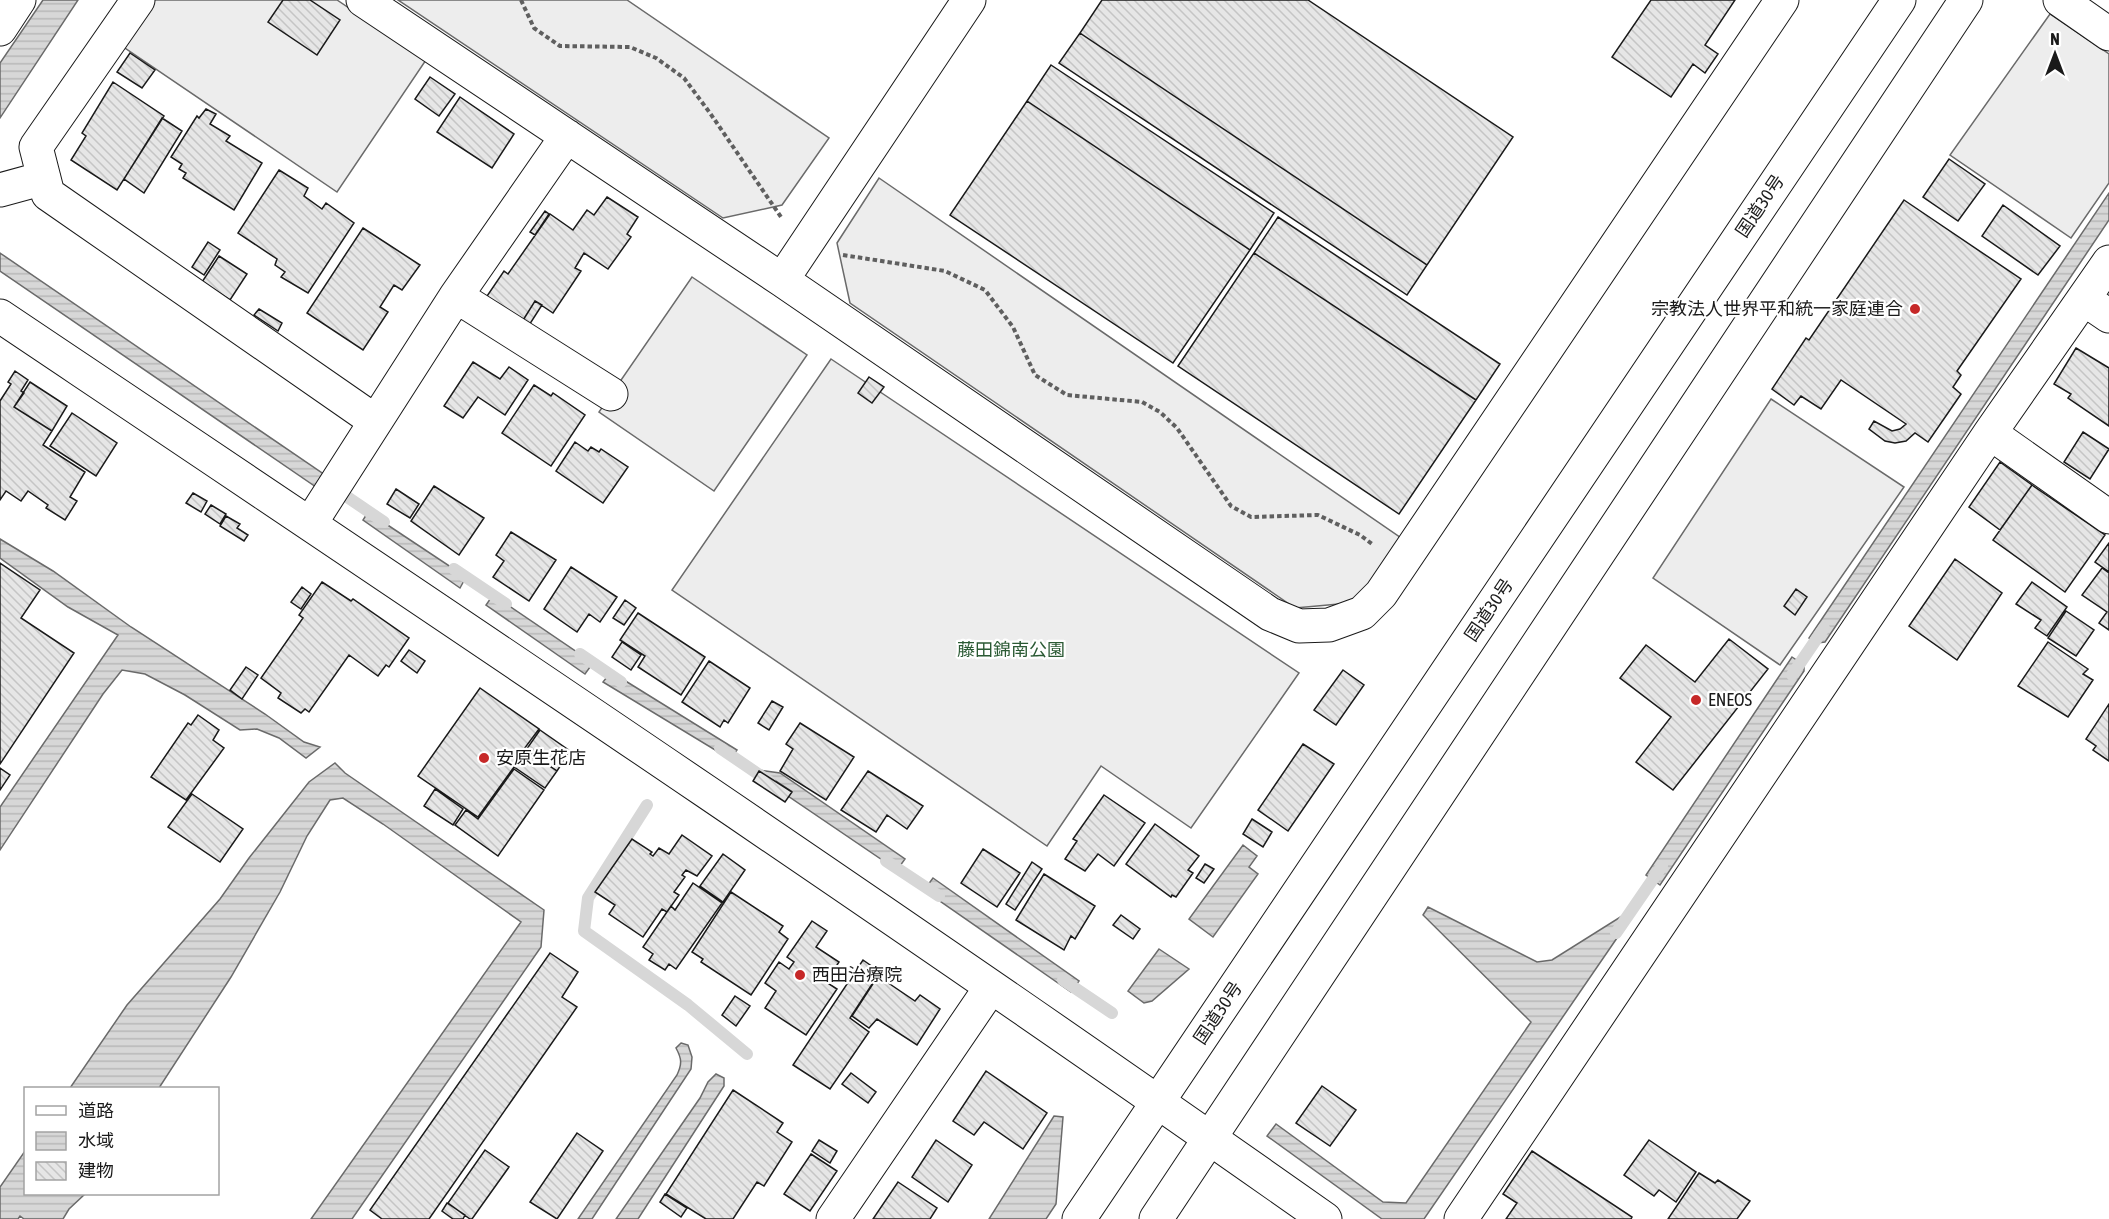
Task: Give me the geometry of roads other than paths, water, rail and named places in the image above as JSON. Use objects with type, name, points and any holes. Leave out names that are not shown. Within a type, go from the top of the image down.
[{"type":"main road","points":[[0,29],[20,0]]},
{"type":"main road","points":[[138,0],[36,147],[48,194],[375,421]]},
{"type":"main road","points":[[363,0],[782,280],[1270,614],[1299,626],[1329,625],[1362,613],[1382,594],[1782,0]]},
{"type":"main road","points":[[782,280],[969,0]]},
{"type":"main road","name":"国道30号","points":[[1079,1219],[1899,0]]},
{"type":"main road","points":[[1156,1219],[1966,0]]},
{"type":"main road","points":[[2060,0],[2109,34]]},
{"type":"main road","points":[[324,501],[456,296],[567,136]]},
{"type":"main road","points":[[0,190],[44,178]]},
{"type":"main road","points":[[1466,1217],[1990,433],[2097,308],[2109,261]]},
{"type":"main road","points":[[456,296],[611,394]]},
{"type":"main road","points":[[0,316],[324,501],[991,987],[1325,1219]]},
{"type":"main road","points":[[1990,433],[2109,517]]},
{"type":"main road","points":[[833,1219],[991,987]]},
{"type":"water","points":[[43,0],[78,0],[0,118],[0,63]]},
{"type":"water","points":[[2109,193],[2109,220],[1825,642],[1817,643],[1809,638]]},
{"type":"water","points":[[0,253],[325,475],[316,487],[0,271]]},
{"type":"water","points":[[368,512],[466,577],[460,588],[363,520]]},
{"type":"water","points":[[0,539],[53,571],[131,627],[304,742],[320,747],[306,758],[279,738],[257,729],[240,730],[185,695],[145,674],[122,670],[103,694],[0,850],[0,807],[118,635],[68,607],[0,558]]},
{"type":"water","points":[[493,595],[593,663],[585,674],[486,605]]},
{"type":"water","points":[[1792,657],[1804,665],[1804,671],[1660,885],[1646,875]]},
{"type":"water","points":[[611,672],[737,750],[730,759],[603,682]]},
{"type":"water","points":[[335,763],[345,773],[544,910],[541,947],[352,1219],[311,1219],[521,922],[343,798],[330,800],[307,836],[280,892],[231,977],[160,1087],[71,1087],[127,1005],[220,899],[309,782]]},
{"type":"water","points":[[759,770],[780,773],[905,859],[897,870],[788,796],[791,791]]},
{"type":"water","points":[[1243,845],[1257,856],[1249,867],[1258,874],[1213,937],[1189,919]]},
{"type":"water","points":[[933,878],[1079,981],[1071,992],[924,890]]},
{"type":"water","points":[[1428,907],[1537,962],[1552,960],[1622,916],[1628,922],[1424,1219],[1382,1219],[1267,1136],[1276,1124],[1383,1202],[1406,1203],[1531,1022],[1423,915]]},
{"type":"water","points":[[1159,949],[1189,969],[1152,1001],[1144,1003],[1128,991]]},
{"type":"water","points":[[681,1043],[688,1045],[692,1057],[691,1069],[592,1219],[578,1219],[677,1075],[681,1062],[676,1048]]},
{"type":"water","points":[[716,1074],[724,1078],[724,1086],[638,1219],[616,1219],[700,1098],[708,1082]]},
{"type":"water","points":[[1054,1116],[1063,1117],[1056,1204],[1046,1219],[989,1219]]},
{"type":"water","points":[[24,1152],[24,1195],[84,1195],[69,1209],[63,1219],[24,1219],[20,1216],[18,1219],[0,1219],[0,1187]]},
{"type":"waterway","points":[[334,488],[384,522]]},
{"type":"waterway","points":[[454,569],[506,604]]},
{"type":"waterway","points":[[1792,675],[1824,628]]},
{"type":"waterway","points":[[580,654],[621,682]]},
{"type":"waterway","points":[[720,748],[770,782]]},
{"type":"waterway","points":[[647,805],[588,898],[584,931],[688,1005],[747,1054]]},
{"type":"waterway","points":[[886,861],[939,896]]},
{"type":"waterway","points":[[1616,933],[1662,866]]},
{"type":"waterway","points":[[1063,980],[1112,1013]]},
{"type":"place","name":"宗教法人世界平和統一家庭連合","points":[[1915,309]]},
{"type":"place","name":"ENEOS","points":[[1696,700]]},
{"type":"place","name":"安原生花店","points":[[484,758]]},
{"type":"place","name":"西田治療院","points":[[800,975]]},
{"type":"park label","name":"藤田錦南公園","points":[[1011,650]]}]
